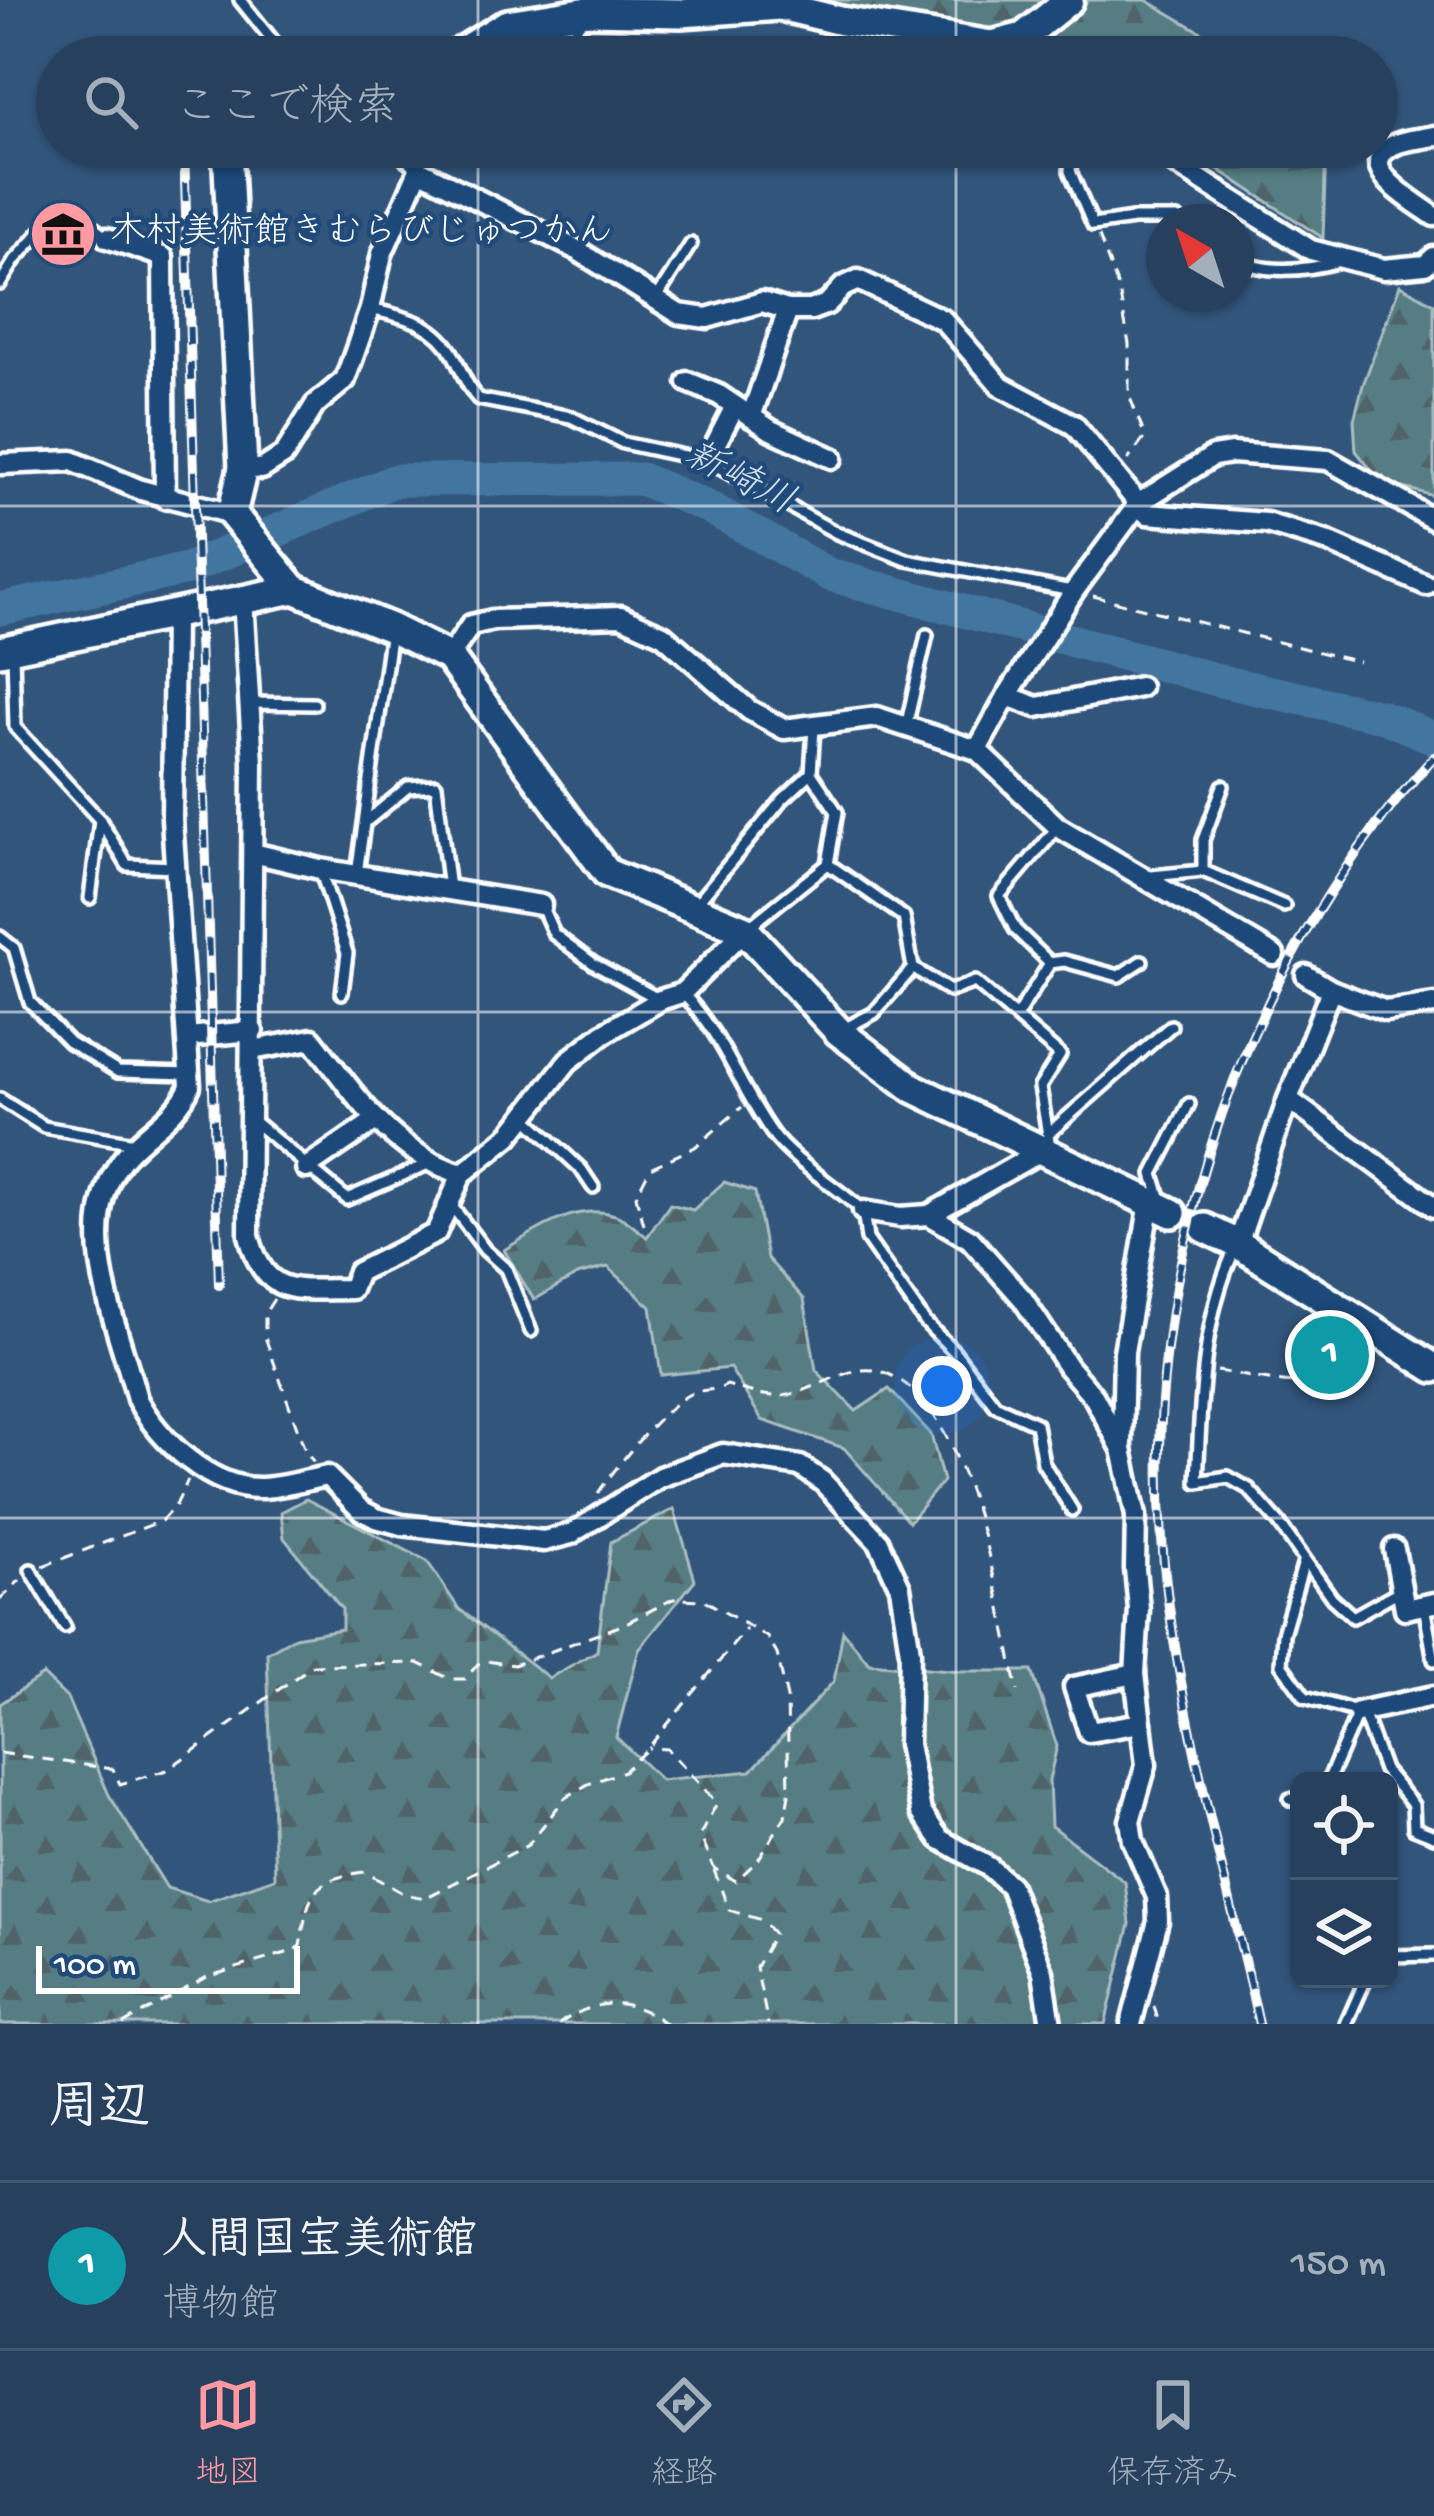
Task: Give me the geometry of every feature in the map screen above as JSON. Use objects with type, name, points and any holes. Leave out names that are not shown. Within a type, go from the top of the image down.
[{"type":"street","points":[[1024,36],[1069,0]]},
{"type":"street","points":[[488,36],[507,24],[588,11],[682,13],[772,3],[841,21],[935,36]]},
{"type":"street","points":[[1398,144],[1434,136]]},
{"type":"street","points":[[228,168],[243,468],[236,519]]},
{"type":"street","points":[[1184,168],[1248,207],[1289,239],[1343,260],[1384,269],[1425,265],[1434,256]]},
{"type":"street","points":[[1379,168],[1384,179],[1434,215]]},
{"type":"street","points":[[243,468],[262,469],[284,455],[314,405],[345,380],[370,309],[382,254],[419,170],[577,250],[680,314],[707,317],[763,302],[788,310],[811,310],[858,280],[943,320],[1001,386],[1074,425],[1147,514],[1266,523],[1326,541],[1426,585]]},
{"type":"street","points":[[107,238],[163,256],[165,498]]},
{"type":"street","points":[[707,461],[743,411],[788,310]]},
{"type":"street","points":[[688,382],[771,430],[832,458]]},
{"type":"street","points":[[977,750],[1070,598],[1139,502],[1213,456],[1232,453],[1328,460],[1434,520]]},
{"type":"street","points":[[0,464],[72,461],[165,498],[236,519],[295,589],[449,656],[607,873],[745,930],[839,1032],[913,1088],[1046,1142],[1162,1208],[1124,1352],[1122,1449],[1136,1516],[1136,1675],[1146,1765],[1130,1821],[1133,1841],[1157,1897],[1158,1921],[1131,2024]]},
{"type":"street","points":[[7,650],[295,589]]},
{"type":"street","points":[[243,599],[254,854],[249,1235],[265,1275],[284,1289],[351,1288],[358,1272],[436,1233],[462,1174],[509,1136],[568,1061],[603,1034],[660,1000],[682,993],[745,930]]},
{"type":"street","points":[[174,615],[172,819],[190,1074],[186,1098],[135,1143],[109,1179],[100,1200],[96,1243],[137,1399],[147,1418],[195,1464],[233,1484],[260,1488],[327,1476],[361,1510],[376,1518],[544,1541],[571,1534],[660,1477],[723,1454],[800,1466],[822,1481],[879,1542],[900,1587],[910,1652],[908,1744],[921,1812],[940,1839],[989,1867],[1010,1886],[1042,1972],[1051,2024]]},
{"type":"street","points":[[449,656],[471,625],[493,620],[621,616],[663,635],[749,710],[784,729],[814,728],[862,716],[977,750],[1058,827],[1274,955]]},
{"type":"street","points":[[1007,696],[1036,707],[1140,687]]},
{"type":"street","points":[[254,854],[542,905]]},
{"type":"street","points":[[1306,975],[1386,1011],[1434,1004]]},
{"type":"street","points":[[1238,1244],[1331,990]]},
{"type":"street","points":[[187,1036],[312,1039],[376,1120],[428,1164],[462,1174]]},
{"type":"street","points":[[1288,1099],[1434,1207]]},
{"type":"street","points":[[307,1168],[376,1120]]},
{"type":"street","points":[[863,1211],[900,1217],[929,1215],[1046,1142]]},
{"type":"street","points":[[929,1215],[970,1239],[1009,1282],[1094,1397],[1122,1449]]},
{"type":"street","points":[[1205,1228],[1434,1368]]},
{"type":"street","points":[[1394,1549],[1405,1609],[1429,1605]]},
{"type":"street","points":[[1136,1675],[1075,1687],[1089,1732],[1141,1723]]},
{"type":"street","points":[[1360,1712],[1434,1696]]},
{"type":"lane","points":[[240,0],[269,36]]},
{"type":"lane","points":[[571,36],[588,11]]},
{"type":"lane","points":[[1070,168],[1093,225],[1146,219]]},
{"type":"lane","points":[[0,284],[15,260],[65,205],[107,238]]},
{"type":"lane","points":[[656,299],[691,244]]},
{"type":"lane","points":[[1254,265],[1286,268],[1343,260]]},
{"type":"lane","points":[[370,309],[418,320],[434,331],[452,351],[478,399],[571,417],[623,442],[707,461],[837,533],[907,560],[1070,598]]},
{"type":"lane","points":[[357,874],[391,628]]},
{"type":"lane","points":[[906,727],[928,635]]},
{"type":"lane","points":[[7,650],[14,727],[100,820],[127,865],[175,867]]},
{"type":"lane","points":[[250,703],[314,704]]},
{"type":"lane","points":[[745,930],[828,864],[838,812],[811,773],[814,728]]},
{"type":"lane","points":[[692,909],[782,800],[811,773]]},
{"type":"lane","points":[[367,821],[409,787],[436,784],[449,890]]},
{"type":"lane","points":[[1203,871],[1203,840],[1222,785]]},
{"type":"lane","points":[[90,898],[100,820]]},
{"type":"lane","points":[[1050,963],[1015,929],[999,896],[1058,827]]},
{"type":"lane","points":[[828,864],[904,917],[914,968],[950,991],[975,982],[1060,1055],[1040,1087],[1046,1142]]},
{"type":"lane","points":[[320,869],[347,953],[342,993]]},
{"type":"lane","points":[[1145,877],[1203,871],[1284,906]]},
{"type":"lane","points":[[542,905],[554,934],[594,964],[660,1000]]},
{"type":"lane","points":[[0,937],[14,948],[30,1002],[69,1042],[118,1072],[190,1074]]},
{"type":"lane","points":[[1016,1017],[1050,963],[1064,961],[1119,976],[1142,961]]},
{"type":"lane","points":[[839,1032],[874,1013],[914,968]]},
{"type":"lane","points":[[682,993],[703,1013],[785,1150],[830,1180],[863,1211],[867,1239],[925,1322],[995,1405],[1036,1424],[1042,1463],[1072,1510]]},
{"type":"lane","points":[[1046,1142],[1171,1026]]},
{"type":"lane","points":[[0,1099],[44,1127],[135,1143]]},
{"type":"lane","points":[[1162,1208],[1154,1174],[1189,1104]]},
{"type":"lane","points":[[524,1117],[581,1169],[592,1187]]},
{"type":"lane","points":[[251,1119],[347,1199],[428,1164]]},
{"type":"lane","points":[[448,1200],[485,1250],[506,1269],[531,1330]]},
{"type":"lane","points":[[1238,1244],[1226,1268],[1203,1369],[1197,1482],[1228,1477],[1249,1489],[1332,1598],[1353,1617],[1401,1590]]},
{"type":"lane","points":[[1304,1562],[1283,1634],[1281,1664],[1305,1697],[1360,1712]]},
{"type":"lane","points":[[31,1570],[65,1627]]},
{"type":"lane","points":[[1429,1605],[1434,1660]]},
{"type":"lane","points":[[1332,1772],[1360,1712]]},
{"type":"lane","points":[[1360,1712],[1384,1770],[1413,1805],[1414,1828],[1434,1836]]},
{"type":"lane","points":[[1398,1956],[1434,1955]]},
{"type":"lane","points":[[1346,2024],[1362,1988]]},
{"type":"path","points":[[1093,225],[1119,290],[1130,344],[1129,395],[1144,431],[1143,440],[1116,475]]},
{"type":"path","points":[[1070,598],[1359,662]]},
{"type":"path","points":[[644,1225],[636,1196],[650,1168],[695,1147],[751,1100]]},
{"type":"path","points":[[284,1289],[265,1313],[265,1337],[306,1453],[327,1476]]},
{"type":"path","points":[[1203,1369],[1295,1382],[1338,1382],[1362,1371],[1388,1340]]},
{"type":"path","points":[[0,1600],[31,1570],[161,1521],[176,1504],[195,1464]]},
{"type":"path","points":[[0,1753],[113,1769],[120,1784],[166,1770],[313,1665],[418,1663],[450,1679],[465,1678],[478,1664],[514,1665],[622,1625],[674,1599],[692,1597],[767,1637],[777,1654],[791,1744],[785,1817],[748,1872],[736,1881],[714,1868]]},
{"type":"path","points":[[123,2024],[206,1977],[293,1951],[300,1946],[308,1898],[317,1888],[364,1872],[425,1898],[528,1845],[565,1798],[625,1771],[648,1748],[748,1625]]},
{"type":"path","points":[[648,1748],[667,1749],[717,1803],[700,1835],[729,1910],[761,1919],[774,1934],[756,1967],[768,2024]]},
{"type":"path","points":[[559,2024],[588,2009],[627,2004],[644,2007],[666,2024]]},
{"type":"green space","points":[[810,0],[1146,0],[1208,36],[893,36],[867,14]]},
{"type":"green space","points":[[1216,168],[1325,168],[1323,238]]},
{"type":"green space","points":[[1400,285],[1434,304],[1434,496],[1381,482],[1356,451],[1354,420],[1363,385]]},
{"type":"green space","points":[[724,1182],[755,1192],[767,1258],[804,1299],[816,1370],[856,1411],[889,1389],[931,1434],[943,1481],[909,1522],[844,1448],[762,1420],[730,1368],[661,1375],[651,1307],[608,1267],[577,1275],[534,1300],[504,1250],[556,1220],[586,1212],[619,1217],[647,1237],[670,1204],[693,1210]]},
{"type":"green space","points":[[306,1499],[427,1561],[459,1609],[549,1678],[597,1651],[611,1542],[674,1509],[695,1580],[639,1649],[616,1737],[661,1780],[751,1771],[834,1681],[843,1631],[869,1663],[1032,1671],[1057,1746],[1049,1780],[1051,1826],[1125,1882],[1130,1924],[1105,2024],[0,2024],[0,1704],[43,1675],[67,1698],[109,1795],[167,1888],[208,1901],[275,1878],[267,1653],[295,1637],[342,1629],[342,1609],[284,1538],[281,1512]]},
{"type":"building","points":[[1328,1329],[1368,1355],[1350,1370],[1317,1374],[1303,1367]]},
{"type":"waterway","name":"新崎川","points":[[0,609],[187,569],[396,480],[641,479],[710,508],[830,575],[1225,682],[1381,716],[1434,738]]},
{"type":"tunnel","points":[[1274,955],[1306,975]]},
{"type":"railway","points":[[185,168],[219,1285]]},
{"type":"railway","points":[[1259,2024],[1198,1764],[1169,1607],[1160,1493],[1164,1379],[1180,1265],[1209,1153],[1249,1045],[1300,942],[1362,845],[1434,757]]},
{"type":"place","name":"木村美術館きむらびじゅつかん","points":[[63,234]]},
{"type":"place","name":"人間国宝美術館","points":[[1330,1355]]}]
